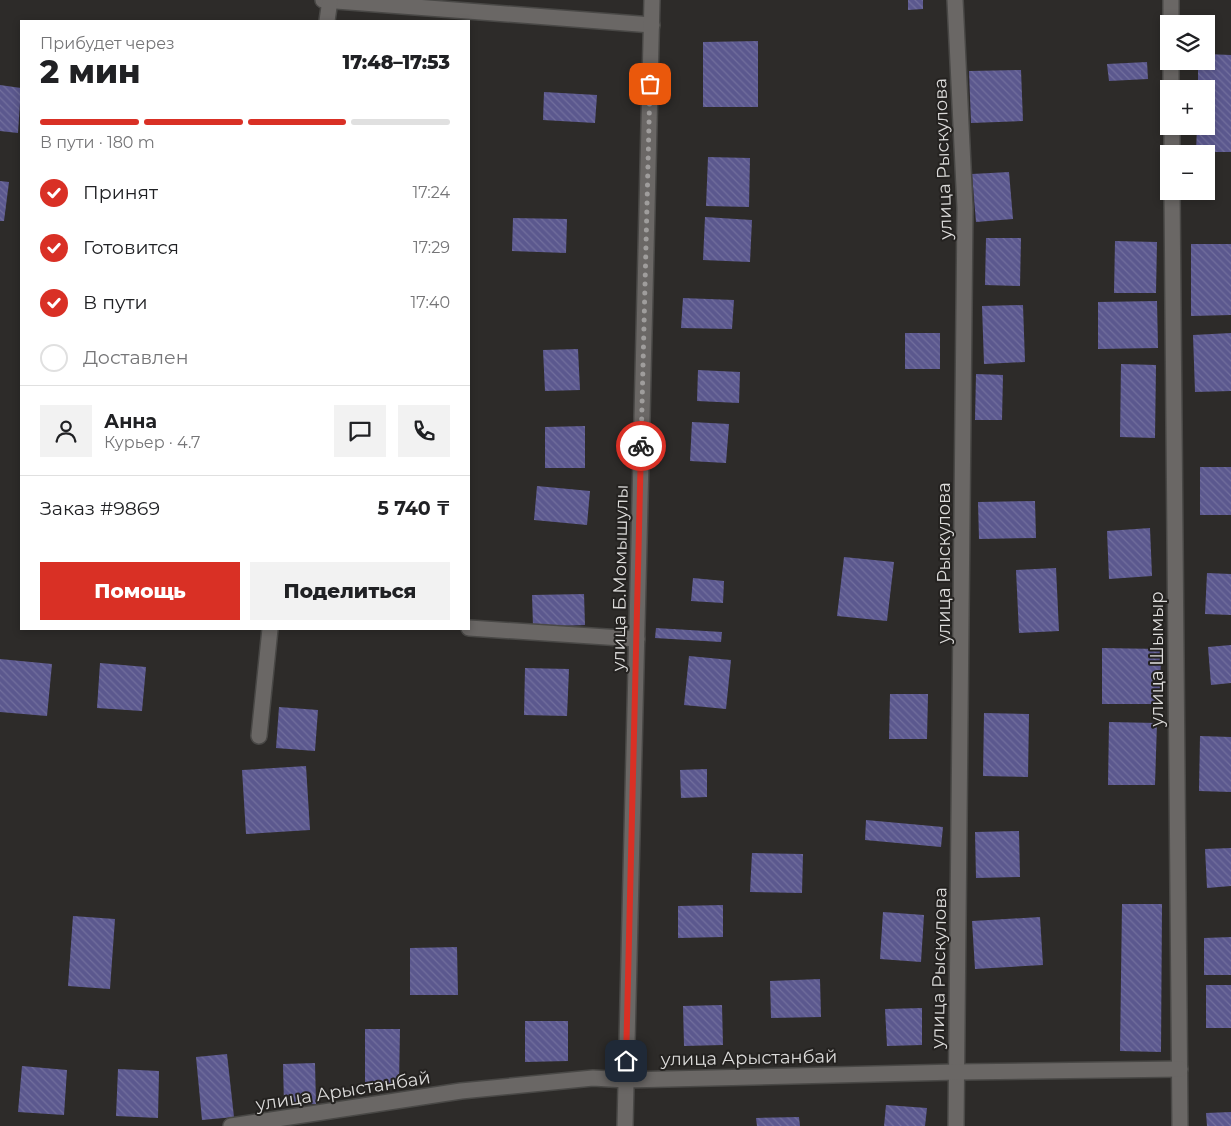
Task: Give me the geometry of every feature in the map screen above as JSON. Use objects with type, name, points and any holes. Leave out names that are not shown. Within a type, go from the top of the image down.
[{"type":"street","points":[[328,20],[327,0],[652,25]]},
{"type":"street","name":"улица Б.Момышулы","points":[[625,1126],[652,0]]},
{"type":"street","name":"улица Рыскулова","points":[[955,0],[965,208],[956,1126]]},
{"type":"street","points":[[1171,0],[1171,15]]},
{"type":"street","name":"улица Шымыр","points":[[1172,200],[1180,1126]]},
{"type":"street","points":[[470,628],[637,639]]},
{"type":"street","points":[[259,736],[270,630]]},
{"type":"street","name":"улица Арыстанбай","points":[[231,1126],[460,1091],[593,1078],[626,1080],[1180,1069]]},
{"type":"building","points":[[908,0],[923,0],[923,9],[908,10]]},
{"type":"building","points":[[758,41],[758,107],[703,107],[703,42]]},
{"type":"building","points":[[1215,54],[1231,55],[1231,152],[1215,152],[1215,145],[1196,145],[1197,135],[1215,135],[1215,80],[1198,80],[1198,70],[1215,70]]},
{"type":"building","points":[[1147,62],[1148,79],[1109,81],[1107,64]]},
{"type":"building","points":[[1021,70],[1023,121],[971,123],[969,71]]},
{"type":"building","points":[[0,85],[20,88],[18,133],[0,131]]},
{"type":"building","points":[[544,92],[597,95],[595,123],[543,120]]},
{"type":"building","points":[[708,157],[750,158],[749,207],[706,206]]},
{"type":"building","points":[[1009,172],[1013,219],[976,222],[972,174]]},
{"type":"building","points":[[0,181],[9,182],[4,221],[0,221]]},
{"type":"building","points":[[705,217],[752,220],[750,262],[703,260]]},
{"type":"building","points":[[513,218],[567,219],[566,253],[512,251]]},
{"type":"building","points":[[986,238],[1021,238],[1020,286],[985,285]]},
{"type":"building","points":[[1115,241],[1157,242],[1156,293],[1114,293]]},
{"type":"building","points":[[1191,244],[1231,244],[1231,315],[1191,316]]},
{"type":"building","points":[[683,298],[734,300],[732,329],[681,328]]},
{"type":"building","points":[[1157,301],[1158,348],[1098,349],[1098,302]]},
{"type":"building","points":[[1023,305],[1025,362],[984,364],[982,306]]},
{"type":"building","points":[[905,333],[940,333],[940,369],[905,369]]},
{"type":"building","points":[[1231,333],[1231,391],[1195,392],[1193,335]]},
{"type":"building","points":[[578,349],[580,390],[545,391],[543,350]]},
{"type":"building","points":[[1121,364],[1156,365],[1155,438],[1120,437]]},
{"type":"building","points":[[698,370],[740,372],[739,403],[697,401]]},
{"type":"building","points":[[976,374],[1003,375],[1002,420],[975,420]]},
{"type":"building","points":[[692,422],[729,424],[726,463],[690,461]]},
{"type":"building","points":[[585,426],[585,468],[545,468],[545,427]]},
{"type":"building","points":[[1200,467],[1231,467],[1231,515],[1200,515]]},
{"type":"building","points":[[537,486],[590,491],[587,525],[534,520]]},
{"type":"building","points":[[1035,501],[1036,538],[979,539],[978,502]]},
{"type":"building","points":[[1150,528],[1152,576],[1109,579],[1107,531]]},
{"type":"building","points":[[844,557],[894,562],[887,621],[837,616]]},
{"type":"building","points":[[1056,568],[1059,631],[1019,633],[1016,570]]},
{"type":"building","points":[[1207,573],[1231,574],[1231,615],[1205,614]]},
{"type":"building","points":[[693,578],[724,581],[723,603],[691,601]]},
{"type":"building","points":[[584,594],[585,625],[533,627],[532,595]]},
{"type":"building","points":[[656,628],[722,632],[721,642],[655,638]]},
{"type":"building","points":[[1231,645],[1231,683],[1211,685],[1208,647]]},
{"type":"building","points":[[1102,648],[1161,649],[1160,704],[1102,704]]},
{"type":"building","points":[[689,656],[731,660],[726,709],[684,705]]},
{"type":"building","points":[[0,659],[52,664],[47,716],[0,712]]},
{"type":"building","points":[[100,663],[146,667],[142,711],[97,708]]},
{"type":"building","points":[[525,668],[569,669],[567,716],[524,715]]},
{"type":"building","points":[[890,694],[928,694],[927,739],[889,739]]},
{"type":"building","points":[[279,707],[318,710],[315,751],[276,748]]},
{"type":"building","points":[[984,713],[1029,714],[1028,777],[983,776]]},
{"type":"building","points":[[1109,722],[1157,723],[1155,785],[1108,785]]},
{"type":"building","points":[[1200,736],[1231,737],[1231,792],[1199,791]]},
{"type":"building","points":[[306,766],[310,830],[246,834],[242,770]]},
{"type":"building","points":[[707,769],[707,797],[681,798],[680,770]]},
{"type":"building","points":[[866,820],[943,827],[941,847],[865,840]]},
{"type":"building","points":[[1019,831],[1020,877],[976,878],[975,832]]},
{"type":"building","points":[[1231,848],[1231,886],[1207,888],[1205,849]]},
{"type":"building","points":[[752,853],[803,854],[802,893],[750,892]]},
{"type":"building","points":[[1122,904],[1162,904],[1161,1052],[1120,1051]]},
{"type":"building","points":[[723,905],[723,937],[678,938],[678,906]]},
{"type":"building","points":[[883,912],[924,915],[921,962],[880,959]]},
{"type":"building","points":[[73,916],[115,919],[110,989],[68,986]]},
{"type":"building","points":[[1040,917],[1043,965],[975,969],[972,921]]},
{"type":"building","points":[[1231,937],[1231,975],[1204,975],[1204,938]]},
{"type":"building","points":[[457,947],[458,995],[410,995],[410,948]]},
{"type":"building","points":[[820,979],[821,1017],[771,1018],[770,981]]},
{"type":"building","points":[[1206,985],[1231,985],[1231,1028],[1206,1028]]},
{"type":"building","points":[[722,1005],[723,1045],[684,1046],[683,1006]]},
{"type":"building","points":[[922,1008],[922,1045],[887,1046],[885,1009]]},
{"type":"building","points":[[525,1021],[568,1021],[568,1061],[525,1062]]},
{"type":"building","points":[[365,1029],[400,1029],[399,1085],[365,1085]]},
{"type":"building","points":[[227,1054],[234,1117],[202,1120],[196,1057]]},
{"type":"building","points":[[315,1063],[316,1104],[284,1105],[283,1064]]},
{"type":"building","points":[[22,1066],[67,1070],[64,1115],[18,1112]]},
{"type":"building","points":[[118,1069],[159,1071],[158,1118],[116,1116]]},
{"type":"building","points":[[886,1105],[927,1108],[925,1126],[884,1126]]},
{"type":"building","points":[[1231,1112],[1231,1126],[1207,1126],[1206,1113]]},
{"type":"building","points":[[799,1117],[800,1126],[757,1126],[756,1118]]},
{"type":"way so far","points":[[641,446],[650,84]]},
{"type":"route","points":[[626,1061],[641,446]]}]
